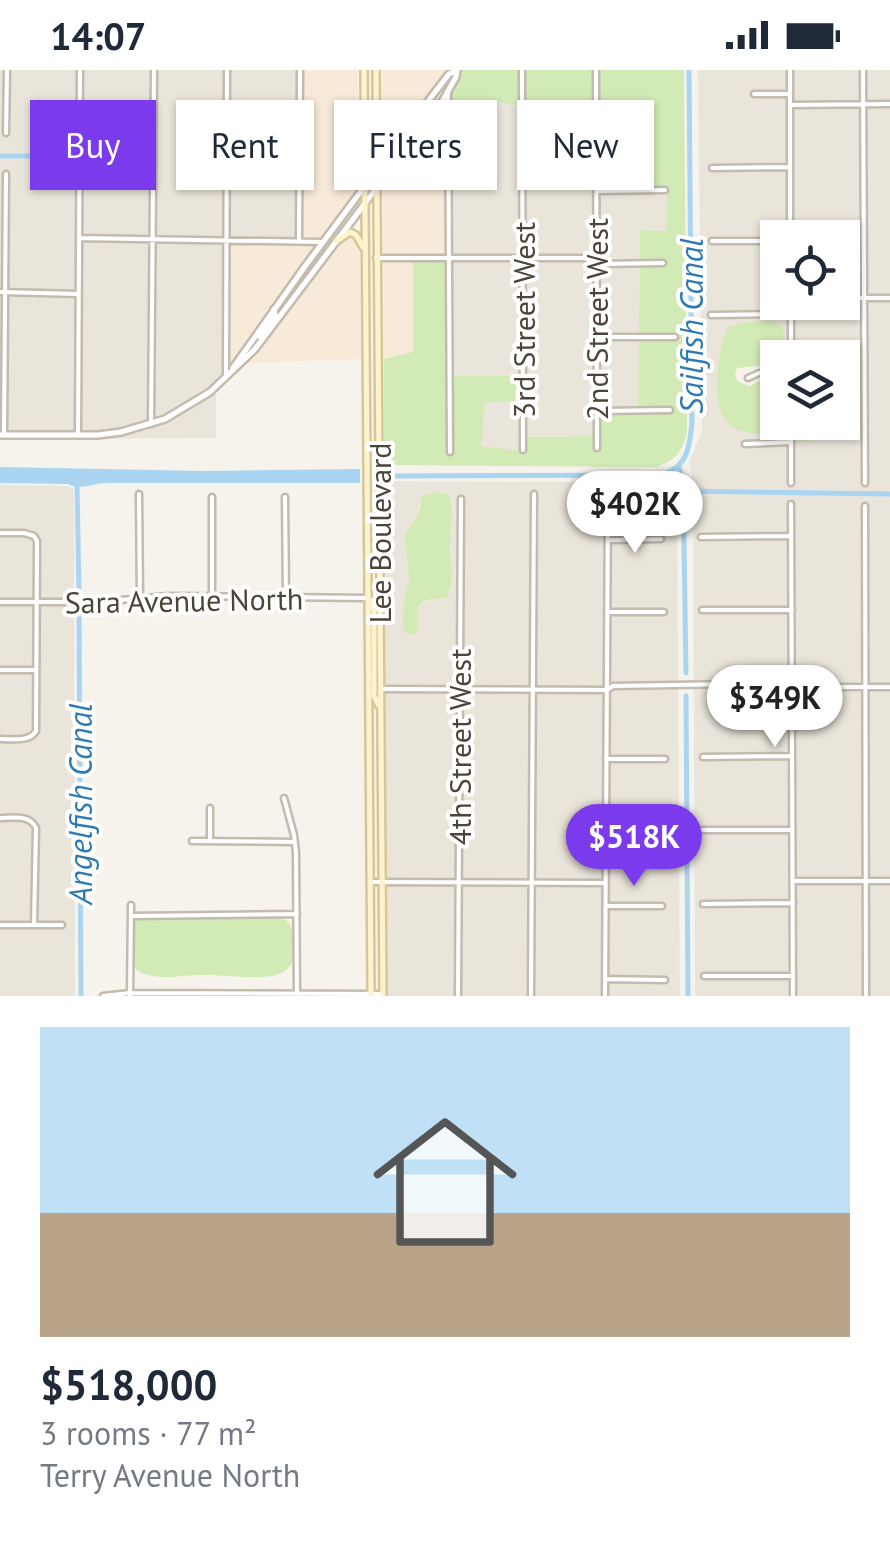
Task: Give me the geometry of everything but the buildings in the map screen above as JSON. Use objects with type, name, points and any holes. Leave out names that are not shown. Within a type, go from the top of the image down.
[{"type":"main road","name":"Lee Boulevard","points":[[364,70],[365,100]]},
{"type":"main road","name":"Lee Boulevard","points":[[376,70],[376,100]]},
{"type":"main road","name":"Lee Boulevard","points":[[366,190],[371,995]]},
{"type":"main road","name":"Lee Boulevard","points":[[378,190],[383,995]]},
{"type":"main road","points":[[337,241],[346,233],[356,234],[366,252]]},
{"type":"main road","points":[[368,598],[374,611],[374,696],[381,709]]},
{"type":"street","points":[[6,70],[6,133]]},
{"type":"street","points":[[78,436],[80,70]]},
{"type":"street","points":[[152,424],[154,70]]},
{"type":"street","points":[[227,70],[229,375]]},
{"type":"street","points":[[299,242],[300,70]]},
{"type":"street","name":"3rd Street West","points":[[522,70],[523,450]]},
{"type":"street","name":"2nd Street West","points":[[596,70],[596,100]]},
{"type":"street","points":[[790,70],[790,220]]},
{"type":"street","points":[[863,70],[865,484]]},
{"type":"street","points":[[431,100],[453,71],[456,77],[441,100]]},
{"type":"street","points":[[448,91],[450,452]]},
{"type":"street","points":[[754,94],[790,94]]},
{"type":"street","points":[[790,105],[890,104]]},
{"type":"street","points":[[712,168],[790,167]]},
{"type":"street","points":[[6,174],[2,435],[122,432],[152,424],[189,406],[255,349],[374,190]]},
{"type":"street","points":[[229,375],[363,190]]},
{"type":"street","name":"2nd Street West","points":[[596,190],[596,448]]},
{"type":"street","points":[[654,190],[665,190]]},
{"type":"street","points":[[79,238],[323,242]]},
{"type":"street","points":[[712,242],[760,241]]},
{"type":"street","points":[[376,258],[664,263]]},
{"type":"street","points":[[2,292],[79,294]]},
{"type":"street","points":[[860,298],[890,298]]},
{"type":"street","points":[[274,309],[286,308]]},
{"type":"street","points":[[255,349],[275,315],[274,309]]},
{"type":"street","points":[[711,314],[760,314]]},
{"type":"street","points":[[596,337],[675,337]]},
{"type":"street","points":[[748,378],[760,374]]},
{"type":"street","points":[[596,411],[670,410]]},
{"type":"street","points":[[745,444],[791,442],[791,483]]},
{"type":"street","points":[[139,494],[140,598]]},
{"type":"street","points":[[531,996],[534,494]]},
{"type":"street","points":[[212,496],[212,596]]},
{"type":"street","points":[[286,497],[286,598]]},
{"type":"street","points":[[605,996],[608,498]]},
{"type":"street","name":"4th Street West","points":[[458,996],[461,499]]},
{"type":"street","points":[[791,504],[793,996]]},
{"type":"street","points":[[865,506],[866,996]]},
{"type":"street","points":[[0,533],[24,533],[37,540],[36,731],[28,738],[0,738]]},
{"type":"street","points":[[701,537],[792,536]]},
{"type":"street","points":[[608,540],[661,539]]},
{"type":"street","name":"Sara Avenue North","points":[[0,602],[212,596],[368,598]]},
{"type":"street","points":[[702,610],[792,610]]},
{"type":"street","points":[[607,612],[664,612]]},
{"type":"street","points":[[0,670],[36,670]]},
{"type":"street","points":[[381,689],[606,690],[612,686],[792,683],[804,688],[890,687]]},
{"type":"street","points":[[703,757],[792,756]]},
{"type":"street","points":[[606,759],[665,759]]},
{"type":"street","points":[[284,798],[295,842],[298,995]]},
{"type":"street","points":[[210,808],[210,841]]},
{"type":"street","points":[[0,818],[28,818],[36,828],[34,925]]},
{"type":"street","points":[[702,830],[792,830]]},
{"type":"street","points":[[606,832],[666,834]]},
{"type":"street","points":[[192,841],[295,842]]},
{"type":"street","points":[[792,880],[890,880]]},
{"type":"street","points":[[370,882],[606,883]]},
{"type":"street","points":[[703,904],[792,903]]},
{"type":"street","points":[[130,994],[131,905]]},
{"type":"street","points":[[606,906],[662,906]]},
{"type":"street","points":[[131,916],[297,914]]},
{"type":"street","points":[[0,924],[62,926]]},
{"type":"street","points":[[704,976],[793,976]]},
{"type":"street","points":[[605,979],[665,980]]},
{"type":"street","points":[[102,996],[383,995]]},
{"type":"shaded area","points":[[0,70],[299,70],[299,100],[176,100],[176,190],[299,190],[299,238],[229,239],[228,372],[209,390],[174,412],[121,430],[0,432]]},
{"type":"shaded area","points":[[299,70],[358,70],[358,100],[334,100],[334,190],[359,191],[271,307],[228,372],[229,239],[298,238],[298,190],[314,190],[314,100],[299,100]]},
{"type":"shaded area","points":[[382,70],[448,70],[427,100],[382,100]]},
{"type":"shaded area","points":[[698,70],[890,70],[890,996],[695,996],[693,484],[689,462],[702,431]]},
{"type":"shaded area","points":[[497,102],[517,105],[517,190],[667,187],[667,231],[640,230],[638,413],[596,436],[524,437],[523,451],[480,446],[485,401],[515,376],[450,376],[449,190],[497,190]]},
{"type":"shaded area","points":[[383,190],[448,190],[448,258],[413,258],[413,353],[384,359]]},
{"type":"shaded area","points":[[348,235],[360,245],[361,359],[246,363],[339,243]]},
{"type":"shaded area","points":[[216,391],[216,438],[0,438],[122,435],[177,416]]},
{"type":"shaded area","points":[[671,478],[677,483],[680,996],[386,996],[384,481],[640,482]],"holes":[[[433,493],[450,494],[450,593],[418,605],[418,632],[403,629],[409,579],[405,535],[418,515],[419,504]]]},
{"type":"shaded area","points":[[0,485],[67,486],[74,495],[75,996],[0,996]]},
{"type":"green space","points":[[460,70],[684,70],[687,432],[680,450],[668,462],[656,467],[384,465],[384,359],[413,352],[413,258],[448,258],[450,376],[516,376],[515,401],[485,402],[481,446],[523,451],[523,437],[595,436],[599,407],[638,413],[640,230],[666,231],[667,188],[654,187],[654,100],[517,100],[517,105],[497,100],[450,100]]},
{"type":"green space","points":[[744,322],[775,322],[783,328],[784,340],[760,340],[760,366],[737,368],[735,375],[738,382],[750,386],[760,380],[760,433],[739,430],[729,423],[718,399],[718,368],[727,328]]},
{"type":"green space","points":[[449,494],[452,506],[451,585],[446,598],[420,605],[418,632],[410,634],[403,629],[409,579],[405,535],[418,515],[422,496]]},
{"type":"green space","points":[[136,918],[286,920],[295,937],[294,957],[286,970],[272,976],[149,975],[135,968],[130,954]]},
{"type":"water","points":[[0,467],[360,469],[360,483],[107,483],[77,487],[0,483]]},
{"type":"waterway","name":"Sailfish Canal","points":[[387,476],[660,475],[682,461],[692,422],[689,70]]},
{"type":"waterway","points":[[0,156],[30,156]]},
{"type":"waterway","points":[[679,467],[683,481],[686,673]]},
{"type":"waterway","name":"Angelfish Canal","points":[[77,484],[79,594]]},
{"type":"waterway","points":[[684,491],[890,494]]},
{"type":"waterway","name":"Angelfish Canal","points":[[79,612],[81,996]]},
{"type":"waterway","points":[[686,696],[688,996]]}]
